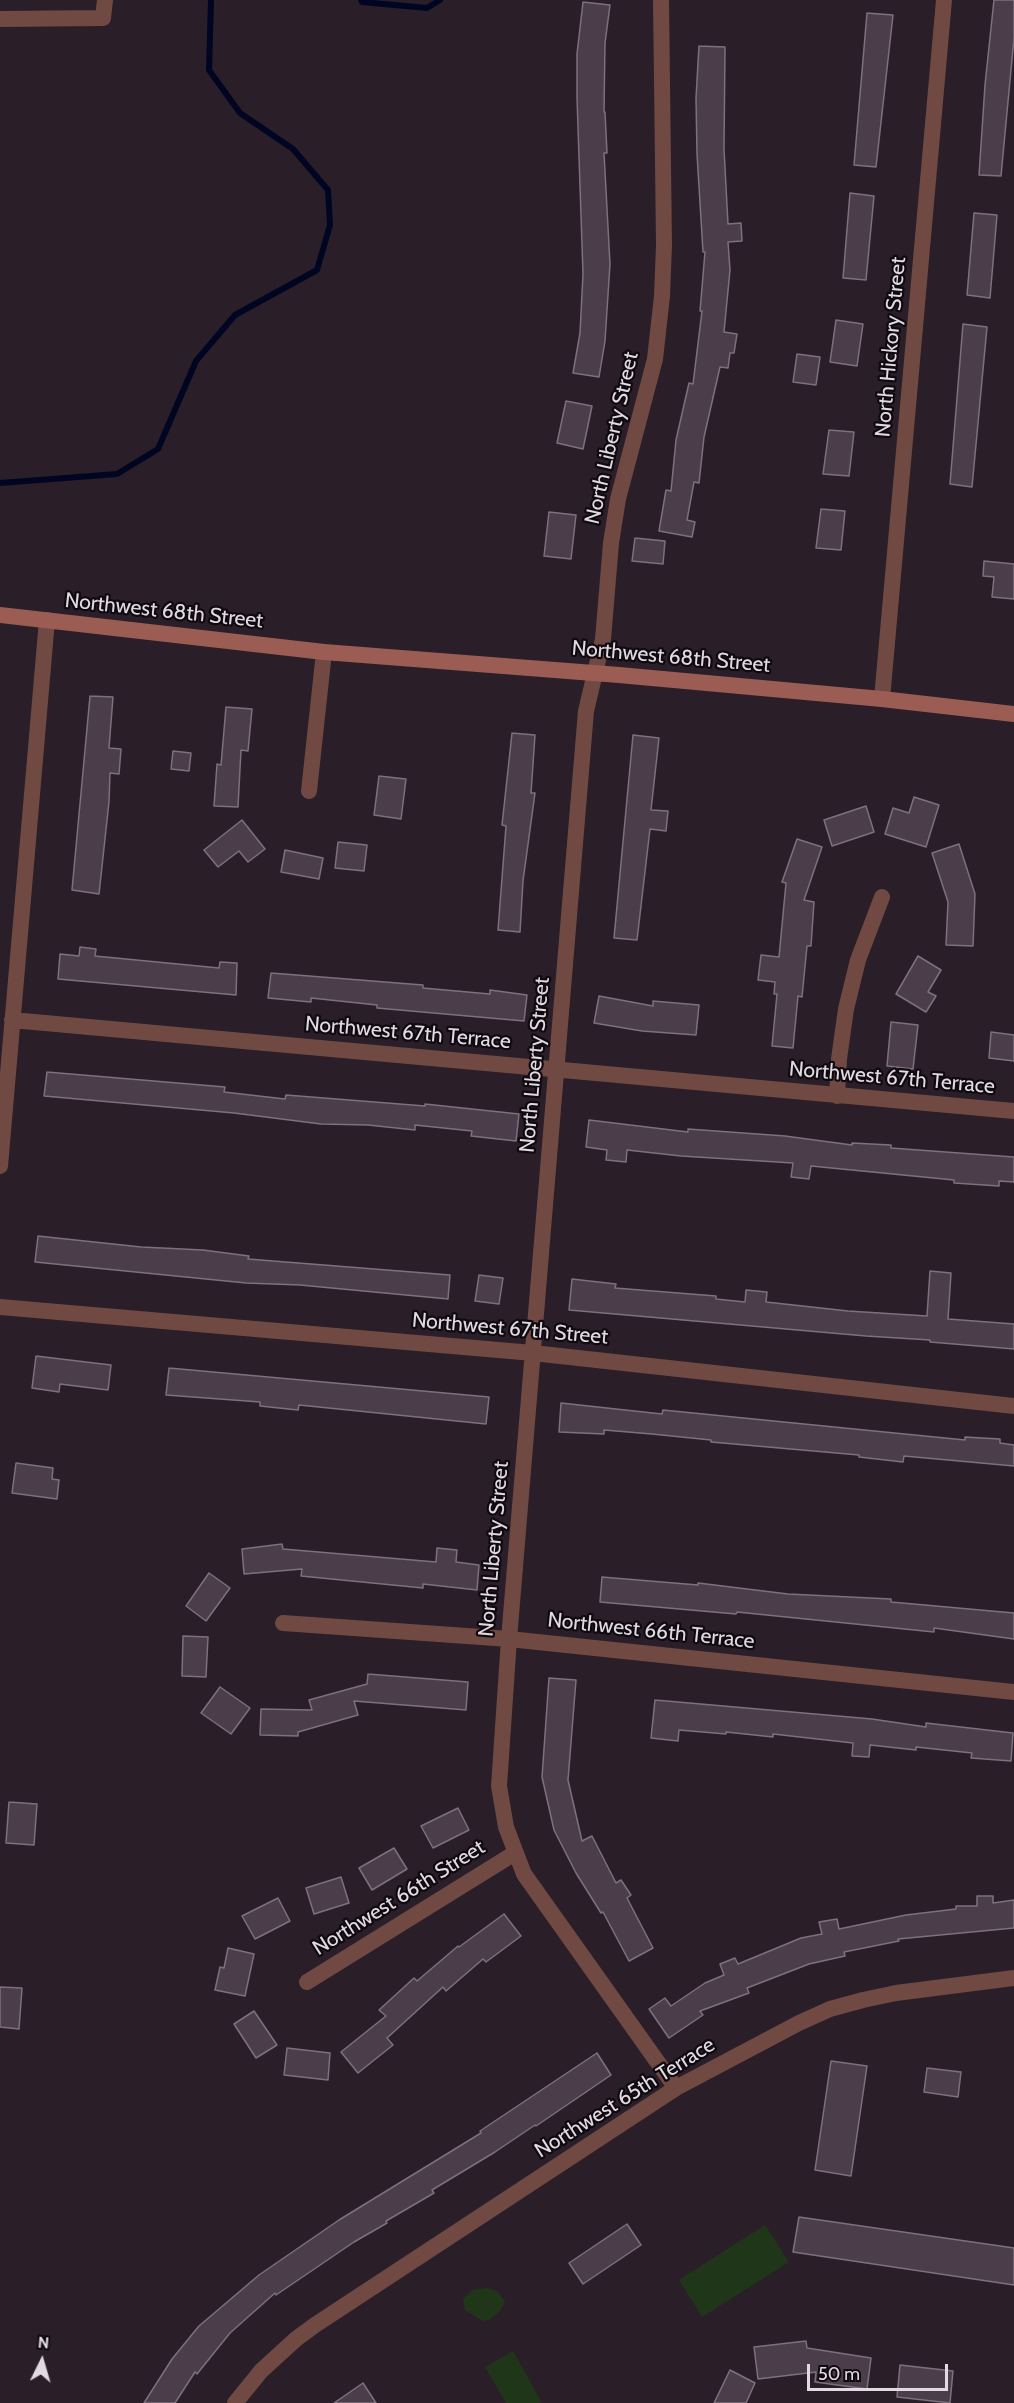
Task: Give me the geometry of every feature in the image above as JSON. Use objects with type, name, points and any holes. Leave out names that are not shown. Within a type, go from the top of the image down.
[{"type":"main road","name":"Northwest 68th Street","points":[[0,615],[324,652],[882,699],[1014,714]]},
{"type":"street","points":[[0,19],[103,18],[105,0]]},
{"type":"street","name":"North Liberty Street","points":[[661,0],[664,245],[662,296],[655,359],[618,499],[611,543],[603,639],[597,674],[586,711],[509,1639],[500,1786],[506,1827],[524,1874],[676,2088]]},
{"type":"street","name":"North Hickory Street","points":[[882,699],[944,0]]},
{"type":"street","points":[[0,1166],[47,620]]},
{"type":"street","points":[[309,791],[324,652]]},
{"type":"street","points":[[837,1096],[839,1059],[846,1009],[858,960],[882,897]]},
{"type":"street","name":"Northwest 67th Terrace","points":[[12,1020],[1014,1111]]},
{"type":"street","name":"Northwest 67th Street","points":[[0,1307],[533,1353],[1014,1406]]},
{"type":"street","name":"Northwest 66th Terrace","points":[[283,1623],[509,1639],[1014,1692]]},
{"type":"street","name":"Northwest 66th Street","points":[[307,1982],[515,1853]]},
{"type":"street","name":"Northwest 65th Terrace","points":[[235,2403],[261,2371],[296,2339],[676,2088],[798,2023],[830,2009],[896,1993],[1014,1978]]},
{"type":"green space","points":[[765,2225],[789,2262],[702,2317],[679,2280]]},
{"type":"green space","points":[[488,2288],[498,2292],[505,2302],[500,2311],[489,2320],[483,2321],[465,2310],[463,2299],[472,2290]]},
{"type":"green space","points":[[513,2351],[541,2401],[539,2403],[506,2403],[485,2367]]},
{"type":"building","points":[[994,0],[1014,0],[1014,38],[1001,176],[979,175]]},
{"type":"building","points":[[583,2],[610,5],[605,43],[604,112],[607,153],[604,153],[610,264],[605,341],[599,377],[573,373],[580,333],[583,274],[577,54]]},
{"type":"building","points":[[867,13],[893,15],[876,167],[854,165]]},
{"type":"building","points":[[699,46],[725,47],[724,149],[728,224],[741,223],[742,241],[728,242],[730,270],[724,332],[737,334],[734,353],[730,353],[728,368],[720,367],[704,437],[699,483],[694,482],[687,520],[695,522],[692,537],[659,531],[666,490],[671,491],[676,440],[689,383],[693,384],[702,311],[700,311],[705,252],[703,252],[697,154],[696,98]]},
{"type":"building","points":[[850,193],[874,196],[866,280],[843,278]]},
{"type":"building","points":[[974,213],[997,215],[990,298],[967,295]]},
{"type":"building","points":[[836,320],[863,324],[857,366],[830,362]]},
{"type":"building","points":[[963,324],[987,327],[972,487],[950,484]]},
{"type":"building","points":[[797,354],[820,357],[816,385],[793,382]]},
{"type":"building","points":[[566,401],[592,406],[583,449],[557,443]]},
{"type":"building","points":[[829,430],[854,432],[849,476],[823,474]]},
{"type":"building","points":[[821,509],[845,511],[841,550],[816,548]]},
{"type":"building","points":[[549,512],[576,515],[571,559],[544,556]]},
{"type":"building","points":[[635,538],[665,541],[663,564],[632,561]]},
{"type":"building","points":[[984,561],[1014,564],[1014,599],[992,597],[994,577],[983,576]]},
{"type":"building","points":[[90,696],[113,697],[109,748],[121,749],[119,774],[110,773],[99,894],[72,890]]},
{"type":"building","points":[[226,707],[252,709],[248,751],[241,750],[238,807],[214,806],[217,764],[221,765]]},
{"type":"building","points":[[512,733],[535,735],[531,793],[535,793],[523,881],[520,932],[498,930],[506,826],[502,825]]},
{"type":"building","points":[[633,735],[659,738],[651,810],[668,811],[666,831],[650,829],[637,940],[614,938]]},
{"type":"building","points":[[173,751],[191,753],[189,771],[171,769]]},
{"type":"building","points":[[379,776],[406,779],[401,819],[374,815]]},
{"type":"building","points":[[914,797],[939,805],[926,847],[885,834],[893,808],[909,813]]},
{"type":"building","points":[[866,806],[874,832],[832,846],[824,820]]},
{"type":"building","points":[[242,820],[265,849],[248,862],[239,851],[218,867],[204,850]]},
{"type":"building","points":[[797,839],[822,847],[804,900],[814,902],[811,946],[807,946],[802,997],[798,996],[793,1048],[772,1046],[777,994],[774,994],[775,982],[758,980],[761,955],[779,957],[786,883],[782,882]]},
{"type":"building","points":[[338,842],[367,845],[364,871],[335,868]]},
{"type":"building","points":[[959,844],[975,894],[973,946],[946,945],[948,902],[932,853]]},
{"type":"building","points":[[285,850],[323,858],[319,879],[281,872]]},
{"type":"building","points":[[80,947],[96,949],[95,956],[219,968],[220,962],[237,963],[236,995],[58,979],[60,954],[79,956]]},
{"type":"building","points":[[918,956],[941,970],[928,992],[936,996],[926,1012],[896,994]]},
{"type":"building","points":[[271,973],[423,985],[423,988],[490,994],[490,990],[527,995],[524,1021],[377,1008],[377,1005],[311,998],[311,1002],[268,998]]},
{"type":"building","points":[[599,996],[653,1006],[653,1001],[699,1005],[696,1035],[642,1031],[594,1023]]},
{"type":"building","points":[[891,1022],[918,1025],[913,1069],[887,1066]]},
{"type":"building","points":[[991,1032],[1014,1035],[1014,1061],[989,1058]]},
{"type":"building","points":[[47,1072],[225,1087],[224,1092],[285,1099],[286,1095],[425,1106],[425,1104],[519,1114],[516,1141],[471,1136],[472,1131],[415,1125],[415,1130],[368,1125],[321,1124],[234,1113],[44,1096]]},
{"type":"building","points":[[589,1120],[688,1132],[688,1129],[785,1136],[852,1145],[852,1143],[891,1145],[891,1148],[1014,1157],[1014,1182],[999,1181],[999,1186],[954,1183],[954,1180],[811,1166],[809,1179],[791,1177],[793,1163],[627,1150],[626,1162],[606,1160],[607,1150],[586,1147]]},
{"type":"building","points":[[38,1236],[141,1247],[203,1250],[249,1256],[248,1259],[450,1275],[448,1299],[300,1285],[246,1283],[35,1262]]},
{"type":"building","points":[[930,1271],[951,1273],[948,1319],[1014,1324],[1014,1349],[569,1310],[572,1279],[616,1284],[615,1288],[716,1296],[716,1299],[745,1302],[746,1290],[767,1292],[766,1302],[848,1311],[927,1316]]},
{"type":"building","points":[[479,1275],[503,1278],[499,1304],[475,1301]]},
{"type":"building","points":[[36,1356],[111,1365],[108,1390],[60,1384],[59,1392],[32,1388]]},
{"type":"building","points":[[169,1368],[489,1397],[486,1424],[299,1405],[298,1410],[260,1406],[260,1402],[166,1395]]},
{"type":"building","points":[[561,1403],[662,1414],[663,1410],[965,1440],[965,1437],[1000,1439],[1000,1443],[1014,1445],[1014,1466],[904,1456],[903,1462],[859,1457],[859,1455],[604,1430],[604,1434],[559,1432]]},
{"type":"building","points":[[16,1463],[53,1468],[52,1479],[59,1480],[57,1499],[12,1493]]},
{"type":"building","points":[[282,1544],[283,1549],[436,1562],[437,1548],[457,1550],[456,1562],[479,1565],[477,1590],[423,1584],[423,1588],[301,1576],[302,1569],[244,1574],[242,1549]]},
{"type":"building","points":[[209,1573],[230,1588],[206,1621],[186,1606]]},
{"type":"building","points":[[602,1577],[698,1585],[698,1583],[788,1594],[891,1599],[891,1602],[1014,1613],[1014,1639],[934,1628],[934,1632],[737,1612],[736,1614],[600,1602]]},
{"type":"building","points":[[183,1636],[208,1637],[206,1677],[182,1676]]},
{"type":"building","points":[[368,1674],[468,1682],[466,1710],[354,1701],[358,1715],[298,1732],[298,1736],[260,1735],[261,1709],[312,1710],[309,1700],[367,1684]]},
{"type":"building","points":[[549,1678],[576,1680],[568,1780],[582,1841],[592,1836],[616,1883],[621,1880],[631,1895],[627,1898],[653,1948],[629,1961],[603,1912],[601,1913],[576,1873],[554,1830],[542,1777]]},
{"type":"building","points":[[220,1687],[250,1708],[231,1734],[201,1713]]},
{"type":"building","points":[[655,1700],[872,1719],[926,1727],[926,1723],[1013,1733],[1011,1761],[971,1758],[972,1753],[870,1745],[869,1757],[852,1756],[853,1743],[773,1734],[773,1737],[679,1730],[678,1741],[651,1738]]},
{"type":"building","points":[[9,1802],[37,1804],[34,1845],[6,1843]]},
{"type":"building","points":[[458,1808],[469,1830],[433,1848],[421,1826]]},
{"type":"building","points":[[394,1848],[407,1869],[372,1890],[359,1868]]},
{"type":"building","points":[[341,1877],[349,1903],[314,1914],[306,1888]]},
{"type":"building","points":[[977,1896],[993,1896],[993,1903],[1014,1900],[1014,1928],[898,1939],[899,1941],[844,1952],[845,1956],[809,1964],[747,1988],[749,1993],[700,2011],[703,2015],[669,2038],[649,2009],[665,1998],[671,2006],[705,1983],[724,1975],[720,1964],[735,1958],[738,1964],[801,1938],[822,1934],[819,1922],[837,1919],[839,1929],[906,1915],[956,1909],[956,1906],[977,1906]]},
{"type":"building","points":[[278,1898],[290,1921],[255,1939],[242,1916]]},
{"type":"building","points":[[504,1914],[521,1936],[486,1962],[483,1959],[446,1991],[443,1987],[387,2038],[393,2045],[358,2073],[341,2052],[386,2016],[379,2010],[414,1978],[417,1981],[458,1946]]},
{"type":"building","points":[[228,1948],[254,1954],[245,1996],[215,1990],[220,1967],[224,1968]]},
{"type":"building","points":[[0,1987],[22,1988],[19,2029],[0,2027]]},
{"type":"building","points":[[254,2011],[277,2045],[256,2058],[234,2024]]},
{"type":"building","points":[[287,2048],[330,2053],[328,2080],[284,2075]]},
{"type":"building","points":[[597,2053],[611,2075],[536,2126],[432,2190],[434,2193],[386,2221],[387,2223],[354,2242],[276,2295],[275,2293],[230,2333],[197,2374],[195,2372],[175,2403],[144,2403],[172,2359],[199,2326],[259,2275],[339,2220],[481,2133],[480,2131]]},
{"type":"building","points":[[831,2061],[867,2066],[851,2176],[815,2170]]},
{"type":"building","points":[[927,2068],[961,2072],[958,2097],[924,2092]]},
{"type":"building","points":[[799,2217],[1014,2248],[1014,2285],[793,2252]]},
{"type":"building","points":[[627,2224],[641,2245],[583,2284],[569,2263]]},
{"type":"building","points":[[806,2341],[807,2348],[871,2358],[867,2389],[815,2382],[816,2372],[758,2379],[754,2347]]},
{"type":"building","points":[[900,2365],[953,2371],[950,2403],[897,2397]]},
{"type":"building","points":[[730,2370],[755,2383],[746,2403],[714,2403]]},
{"type":"building","points":[[363,2383],[376,2403],[334,2403]]},
{"type":"waterway","points":[[0,483],[117,474],[158,449],[196,361],[235,315],[317,270],[330,225],[328,190],[293,149],[240,113],[209,70],[211,0]]},
{"type":"waterway","points":[[361,0],[362,2],[427,8],[440,0]]}]
